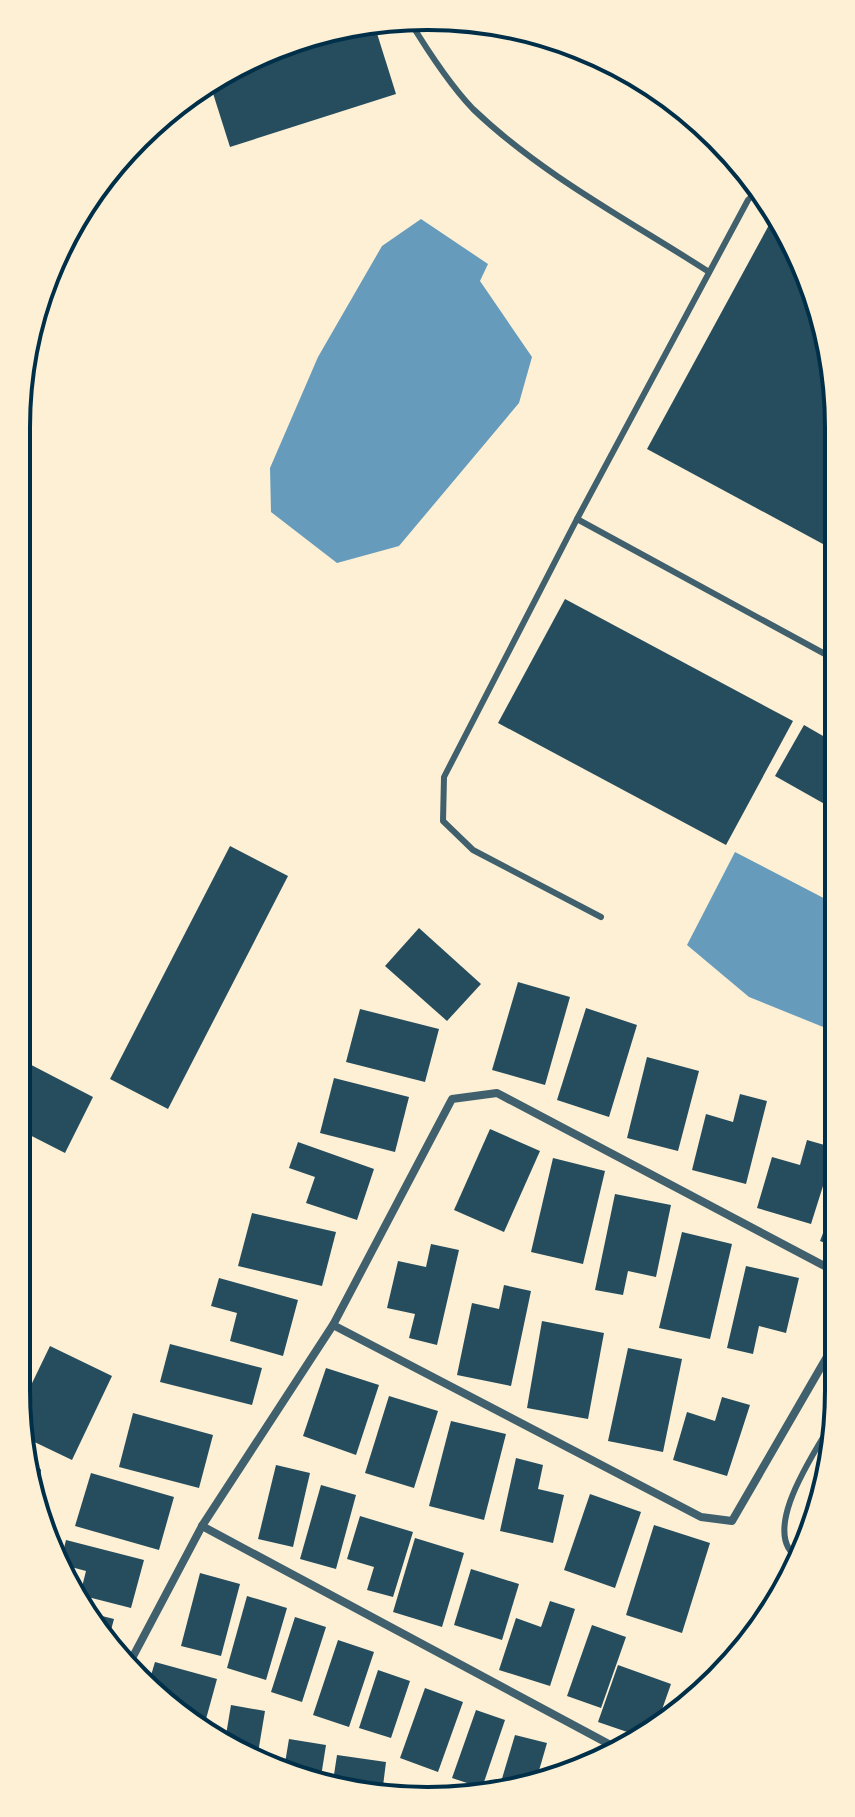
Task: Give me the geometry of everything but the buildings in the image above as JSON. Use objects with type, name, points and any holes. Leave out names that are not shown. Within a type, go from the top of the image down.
[{"type":"street","points":[[133,1656],[202,1526],[333,1325],[452,1099],[497,1093],[825,1266]]},
{"type":"street","points":[[333,1325],[701,1517],[732,1521],[825,1360]]},
{"type":"street","points":[[202,1526],[608,1743]]},
{"type":"lane","points":[[415,30],[471,106],[523,153],[709,272]]},
{"type":"lane","points":[[601,917],[473,850],[443,821],[444,777],[577,519],[751,197]]},
{"type":"lane","points":[[577,519],[825,654]]},
{"type":"lane","points":[[791,1549],[784,1533],[787,1503],[822,1441]]},
{"type":"water","points":[[421,219],[488,264],[480,281],[532,357],[519,403],[399,546],[337,563],[271,512],[270,468],[318,357],[382,246]]},
{"type":"water","points":[[735,852],[825,899],[825,1028],[749,997],[687,945]]}]
